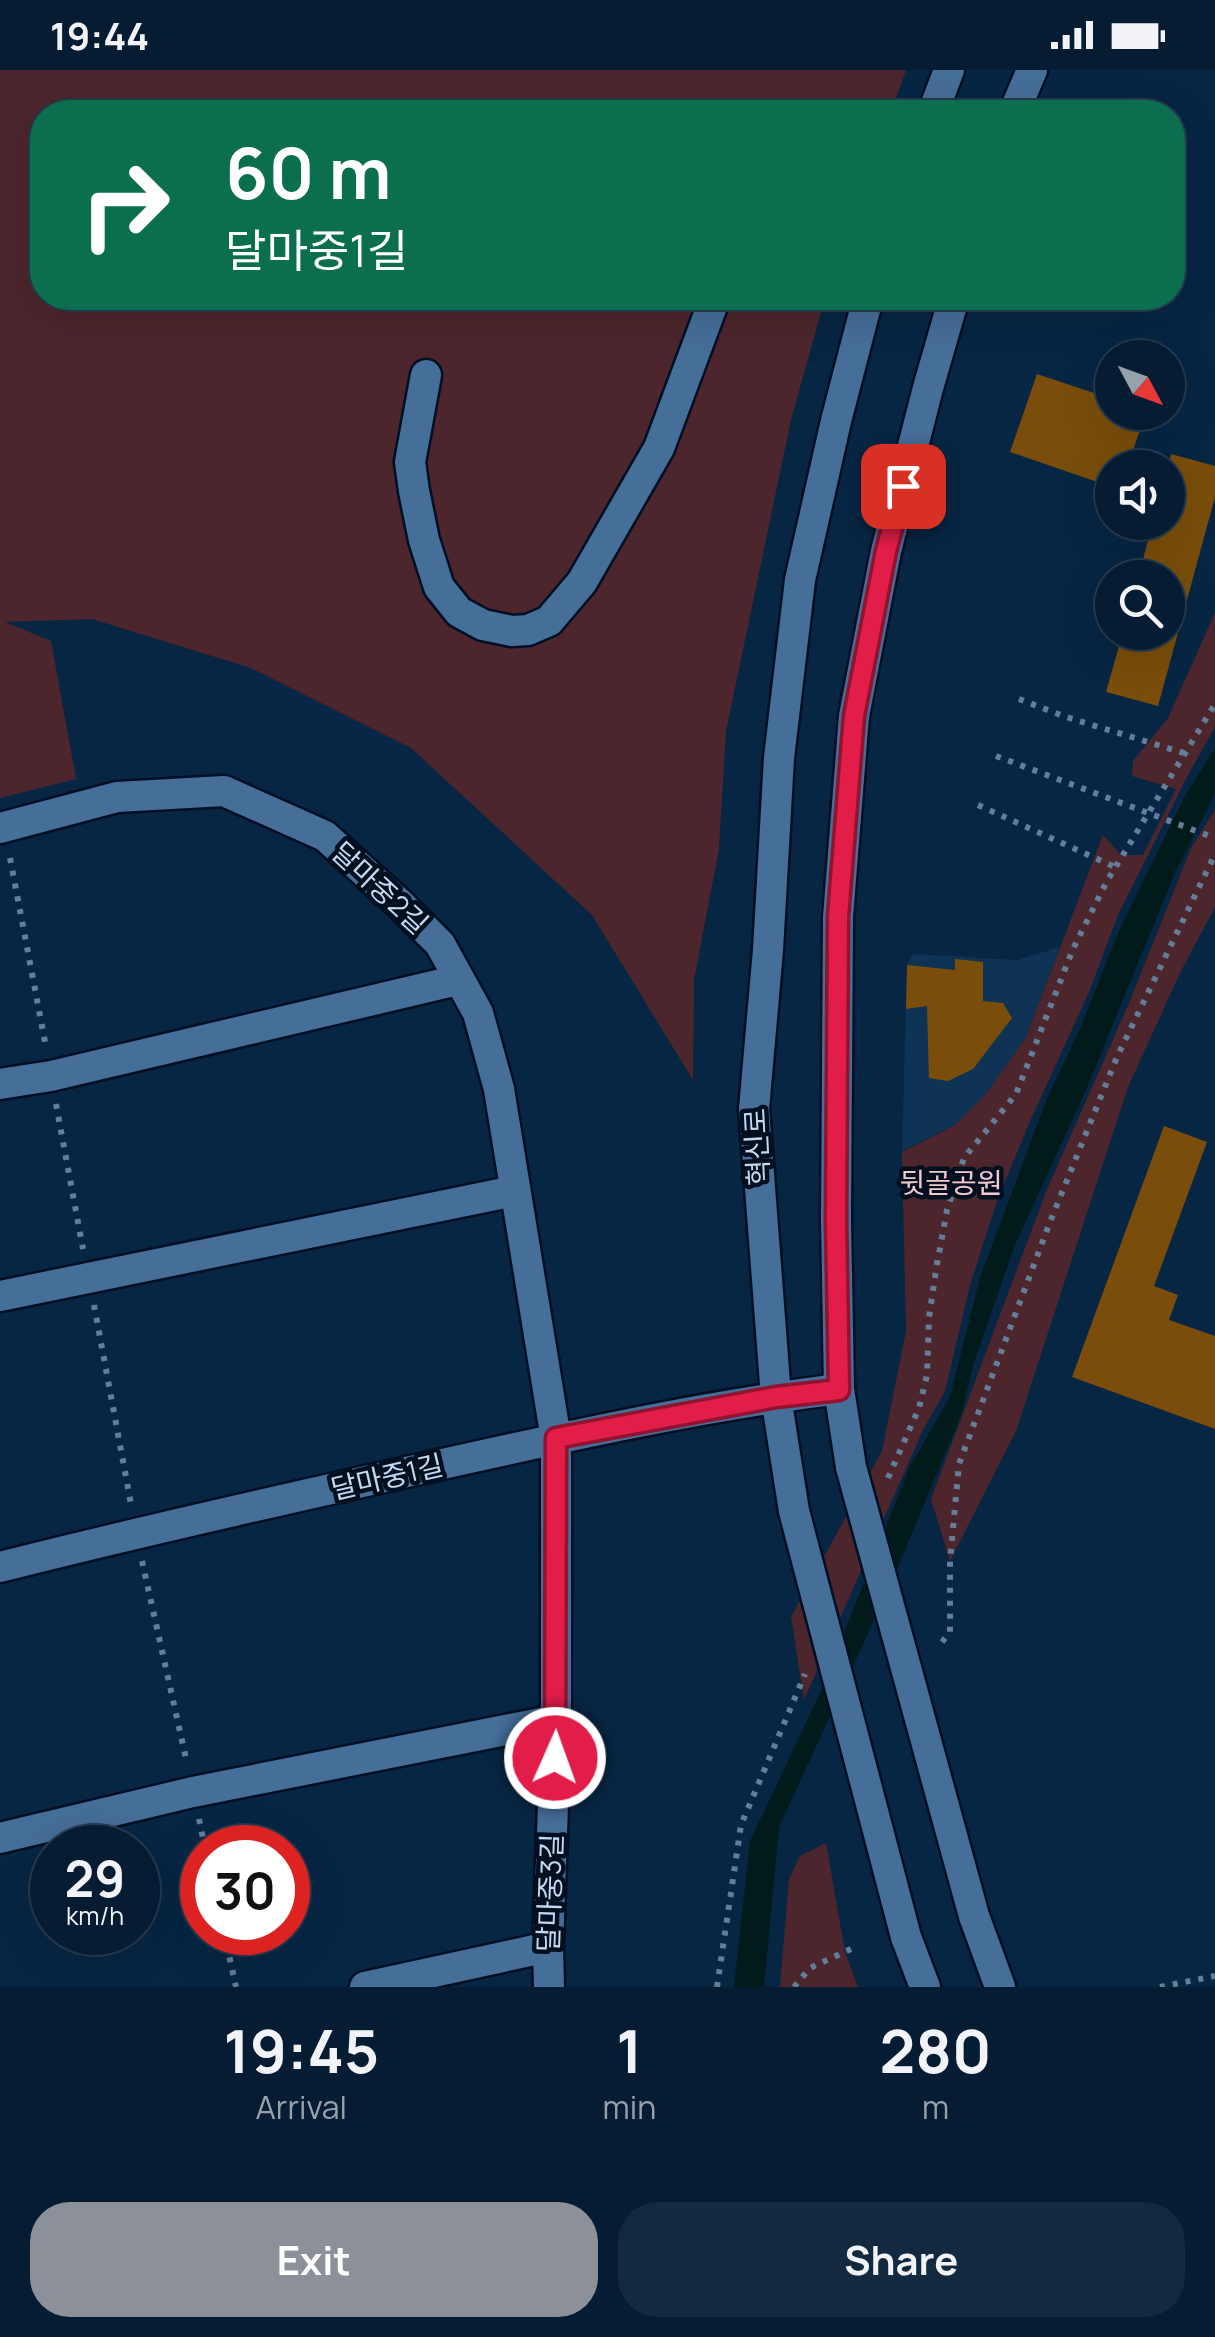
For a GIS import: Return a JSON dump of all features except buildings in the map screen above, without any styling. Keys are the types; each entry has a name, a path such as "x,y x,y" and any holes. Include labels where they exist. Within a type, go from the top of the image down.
{"street":[{"path":"938,100 950,70"},
{"path":"1019,100 1032,70"},
{"path":"426,375 410,462 424,540 439,587 459,612 483,625 528,630 549,621 582,582 659,448 711,310"},
{"name":"혁신로","path":"865,310 800,580 779,758 754,1108 776,1397 794,1510 906,1937 925,1987"},
{"path":"951,310 886,551 854,716 838,917 839,1390 851,1467 974,1916 1000,1987"},
{"name":"달마중2길","path":"2,828 117,797 224,792 325,836 440,944 478,1013 494,1070 556,1438"},
{"path":"0,1084 51,1076 458,980"},
{"path":"0,1296 514,1191"},
{"name":"달마중1길","path":"0,1567 136,1532 556,1438 776,1397 839,1390"},
{"name":"달마중3길","path":"549,1987 556,1720 556,1438"},
{"path":"0,1838 193,1792 556,1720"},
{"path":"365,1987 548,1948"}],"path":[{"path":"1020,699 1184,753"},
{"path":"888,1480 918,1408 927,1375 937,1264 947,1210 964,1158 1016,1094 1073,950 1116,867 1215,704"},
{"path":"996,756 1212,837"},
{"path":"978,805 1116,867"},
{"path":"2,828 136,1532 200,1825"},
{"path":"942,1642 950,1632 950,1561 959,1464 1117,1057 1215,854"},
{"path":"717,1987 741,1824 810,1662"},
{"path":"794,1987 810,1968 854,1948"},
{"path":"229,1955 236,1987"},
{"path":"1160,1987 1215,1976"}],"shaded area":[{"path":"1215,748 1215,794 1174,875 1084,1095 1015,1245 973,1365 962,1413 893,1579 779,1827 764,1987 734,1987 750,1841 822,1689 910,1466 950,1397 980,1278 1046,1101 1118,933 1186,794"},
{"path":"1060,947 1026,1037 986,1094 955,1125 902,1151 907,965 913,954 1018,960"}],"green space":[{"path":"0,70 906,70 895,100 30,100 30,310 822,310 791,420 726,731 719,849 694,980 693,1080 592,915 411,748 251,668 92,619 5,622 51,641 76,779 0,798"},
{"name":"뒷골공원","path":"1215,613 1215,727 1118,915 1089,992 1031,1119 997,1201 970,1285 945,1391 922,1432 804,1700 791,1617 882,1451 906,1331 902,1152 955,1125 986,1094 1026,1037 1103,835 1121,855 1143,855 1176,789 1132,776 1133,761 1168,718"},
{"name":"뒷골공원","path":"1215,810 1215,907 1128,1087 1016,1431 950,1561 931,1499 1046,1192 1129,1003 1191,848"},
{"path":"826,1843 845,1952 858,1987 780,1987 789,1879 800,1856"}],"route":[{"path":"555,1758 556,1438 776,1397 839,1390 838,917 854,716 886,551 903,486"}]}
